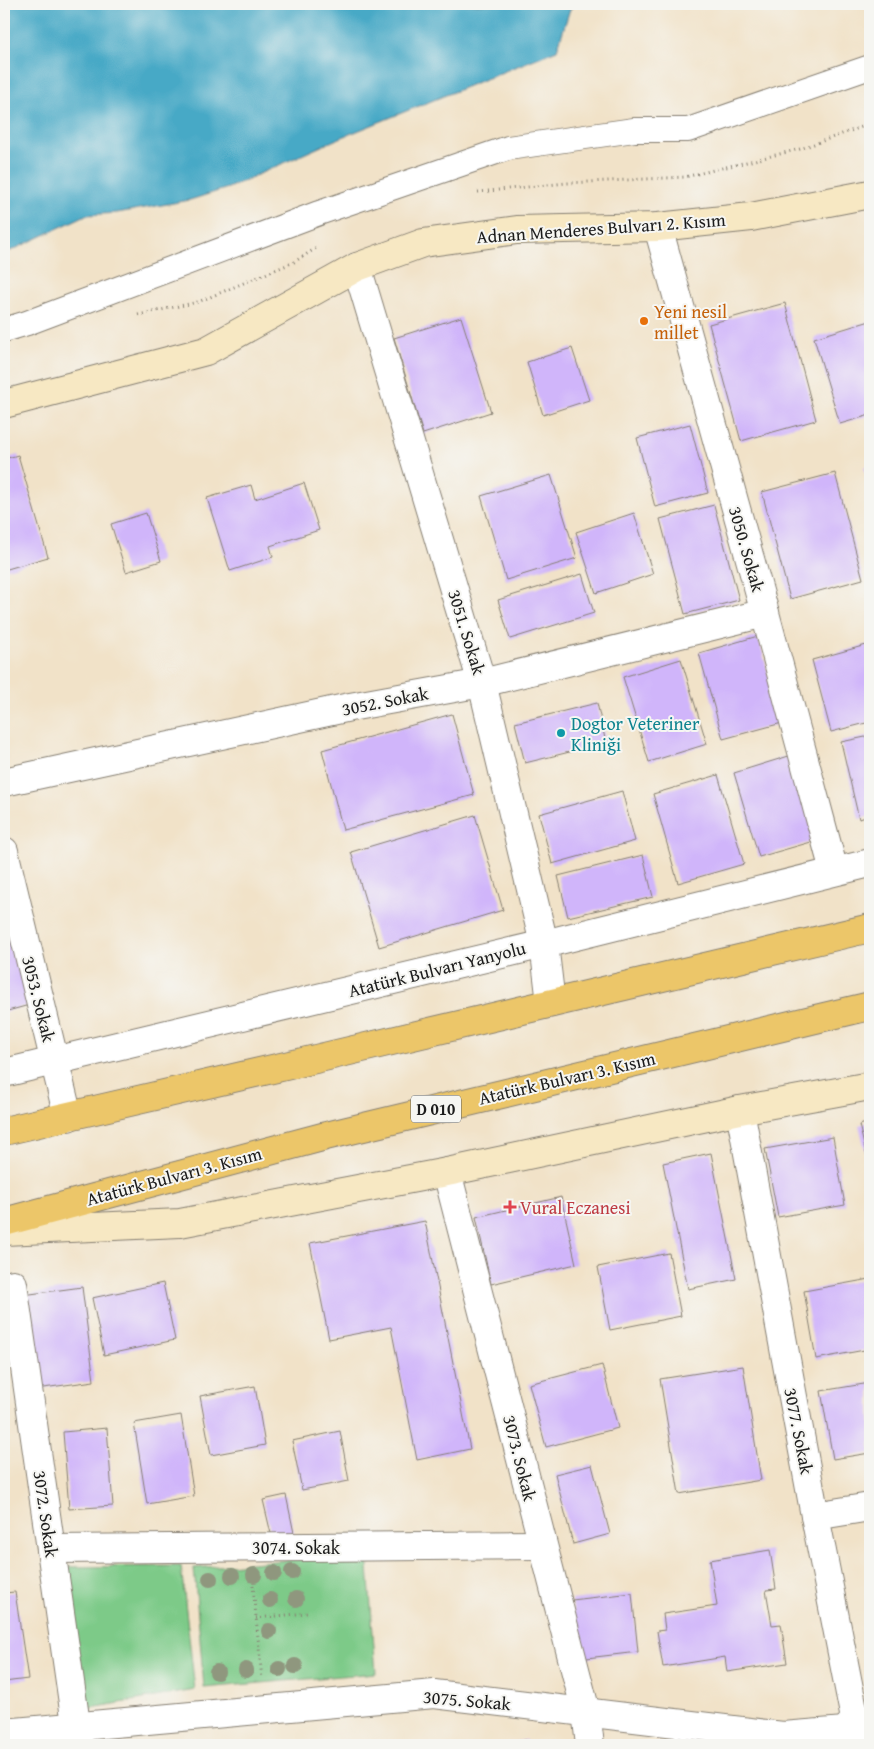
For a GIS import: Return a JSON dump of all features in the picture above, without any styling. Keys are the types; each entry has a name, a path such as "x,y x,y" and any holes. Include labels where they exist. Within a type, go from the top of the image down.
{"highway":[{"path":"4,1131 870,928"},
{"name":"Atatürk Bulvarı 3. Kısım","path":"4,1222 326,1136 870,1006"}],"main road":[{"name":"Adnan Menderes Bulvarı 2. Kısım","path":"4,404 206,351 358,267 423,243 517,230 658,226 751,217 869,200"},
{"path":"4,1230 180,1223 447,1172 740,1110 870,1086"}],"street":[{"path":"4,330 318,213 508,148 634,130 688,130 870,67"},
{"name":"3050. Sokak","path":"658,226 834,871"},
{"name":"3051. Sokak","path":"358,267 482,683 544,944 551,1003"},
{"name":"3052. Sokak","path":"4,782 341,709 482,683 765,613"},
{"name":"3053. Sokak","path":"4,851 68,1117"},
{"name":"Atatürk Bulvarı Yanyolu","path":"4,1073 544,944 870,863"},
{"name":"3077. Sokak","path":"740,1110 815,1516 855,1719 850,1735"},
{"name":"3073. Sokak","path":"447,1172 586,1712 590,1745"},
{"name":"3072. Sokak","path":"13,1284 78,1736"},
{"path":"815,1516 870,1507"},
{"name":"3074. Sokak","path":"51,1549 542,1545"},
{"name":"3075. Sokak","path":"4,1732 78,1736 265,1709 434,1694 783,1736 850,1735"}],"path":[{"path":"253,1586 265,1709"},
{"path":"256,1618 307,1613"}],"green space":[{"path":"367,1553 376,1673 204,1688 194,1568"},
{"path":"181,1566 195,1690 85,1709 66,1567"}],"water":[{"path":"4,4 576,4 570,9 557,50 335,140 228,188 190,200 117,213 86,215 4,254"}],"building":[{"path":"785,303 816,420 741,441 709,324"},
{"path":"461,317 491,412 423,434 394,338"},
{"path":"870,321 870,415 840,424 814,338"},
{"path":"572,348 589,400 543,415 527,362"},
{"path":"690,424 708,493 655,507 637,438"},
{"path":"18,455 48,557 4,570 4,459"},
{"path":"870,465 870,488 864,467"},
{"path":"835,473 863,579 790,599 762,492"},
{"path":"551,475 577,558 506,580 481,496"},
{"path":"304,483 319,530 270,546 273,557 230,571 207,498 251,485 255,499"},
{"path":"714,505 739,600 685,614 660,519"},
{"path":"146,513 161,561 126,572 111,524"},
{"path":"634,513 653,574 596,593 576,532"},
{"path":"582,574 594,613 510,639 498,600"},
{"path":"758,636 782,723 723,739 699,653"},
{"path":"870,644 870,722 831,732 812,660"},
{"path":"681,659 707,744 649,762 623,677"},
{"name":"Dogtor Veteriner Kliniği","path":"597,703 606,743 525,763 515,723"},
{"path":"452,714 474,795 343,830 322,750"},
{"path":"870,736 870,816 859,819 841,742"},
{"path":"792,755 818,840 759,857 734,773"},
{"path":"718,775 744,864 678,883 653,794"},
{"path":"622,791 635,841 552,864 539,814"},
{"path":"475,815 503,910 379,947 351,852"},
{"path":"643,855 653,897 568,917 558,876"},
{"path":"4,891 33,1004 4,1012"},
{"path":"870,1122 870,1169 859,1125"},
{"path":"833,1137 845,1205 778,1217 765,1149"},
{"path":"711,1153 736,1279 688,1289 663,1163"},
{"path":"561,1197 576,1264 491,1284 476,1217"},
{"path":"425,1221 470,1449 417,1460 391,1327 329,1339 310,1243"},
{"path":"669,1253 681,1316 610,1330 598,1267"},
{"path":"870,1279 870,1349 816,1359 804,1291"},
{"path":"163,1283 175,1340 104,1355 92,1298"},
{"path":"82,1287 94,1381 36,1389 23,1295"},
{"path":"602,1365 618,1428 546,1447 529,1384"},
{"path":"743,1366 761,1480 679,1494 660,1379"},
{"path":"870,1383 870,1453 833,1459 821,1391"},
{"path":"255,1386 265,1445 211,1455 200,1396"},
{"path":"181,1415 194,1496 147,1504 134,1423"},
{"path":"107,1428 113,1506 69,1509 63,1432"},
{"path":"340,1431 349,1481 302,1490 292,1441"},
{"path":"592,1465 610,1534 573,1544 555,1474"},
{"path":"286,1495 294,1533 272,1538 263,1500"},
{"path":"770,1550 776,1589 766,1590 772,1625 781,1624 787,1663 727,1672 725,1657 663,1667 657,1631 665,1630 663,1614 717,1606 710,1560"},
{"path":"15,1592 28,1679 4,1682 4,1593"},
{"path":"632,1593 638,1652 578,1659 572,1600"},
{"path":"865,1627 870,1627 870,1655 869,1655"},
{"path":"526,1740 526,1745 504,1745 504,1744"}],"place":[{"name":"Yeni nesil millet","path":"644,321"},
{"name":"Dogtor Veteriner Kliniği","path":"561,733"},
{"name":"Vural Eczanesi","path":"510,1207"}]}
